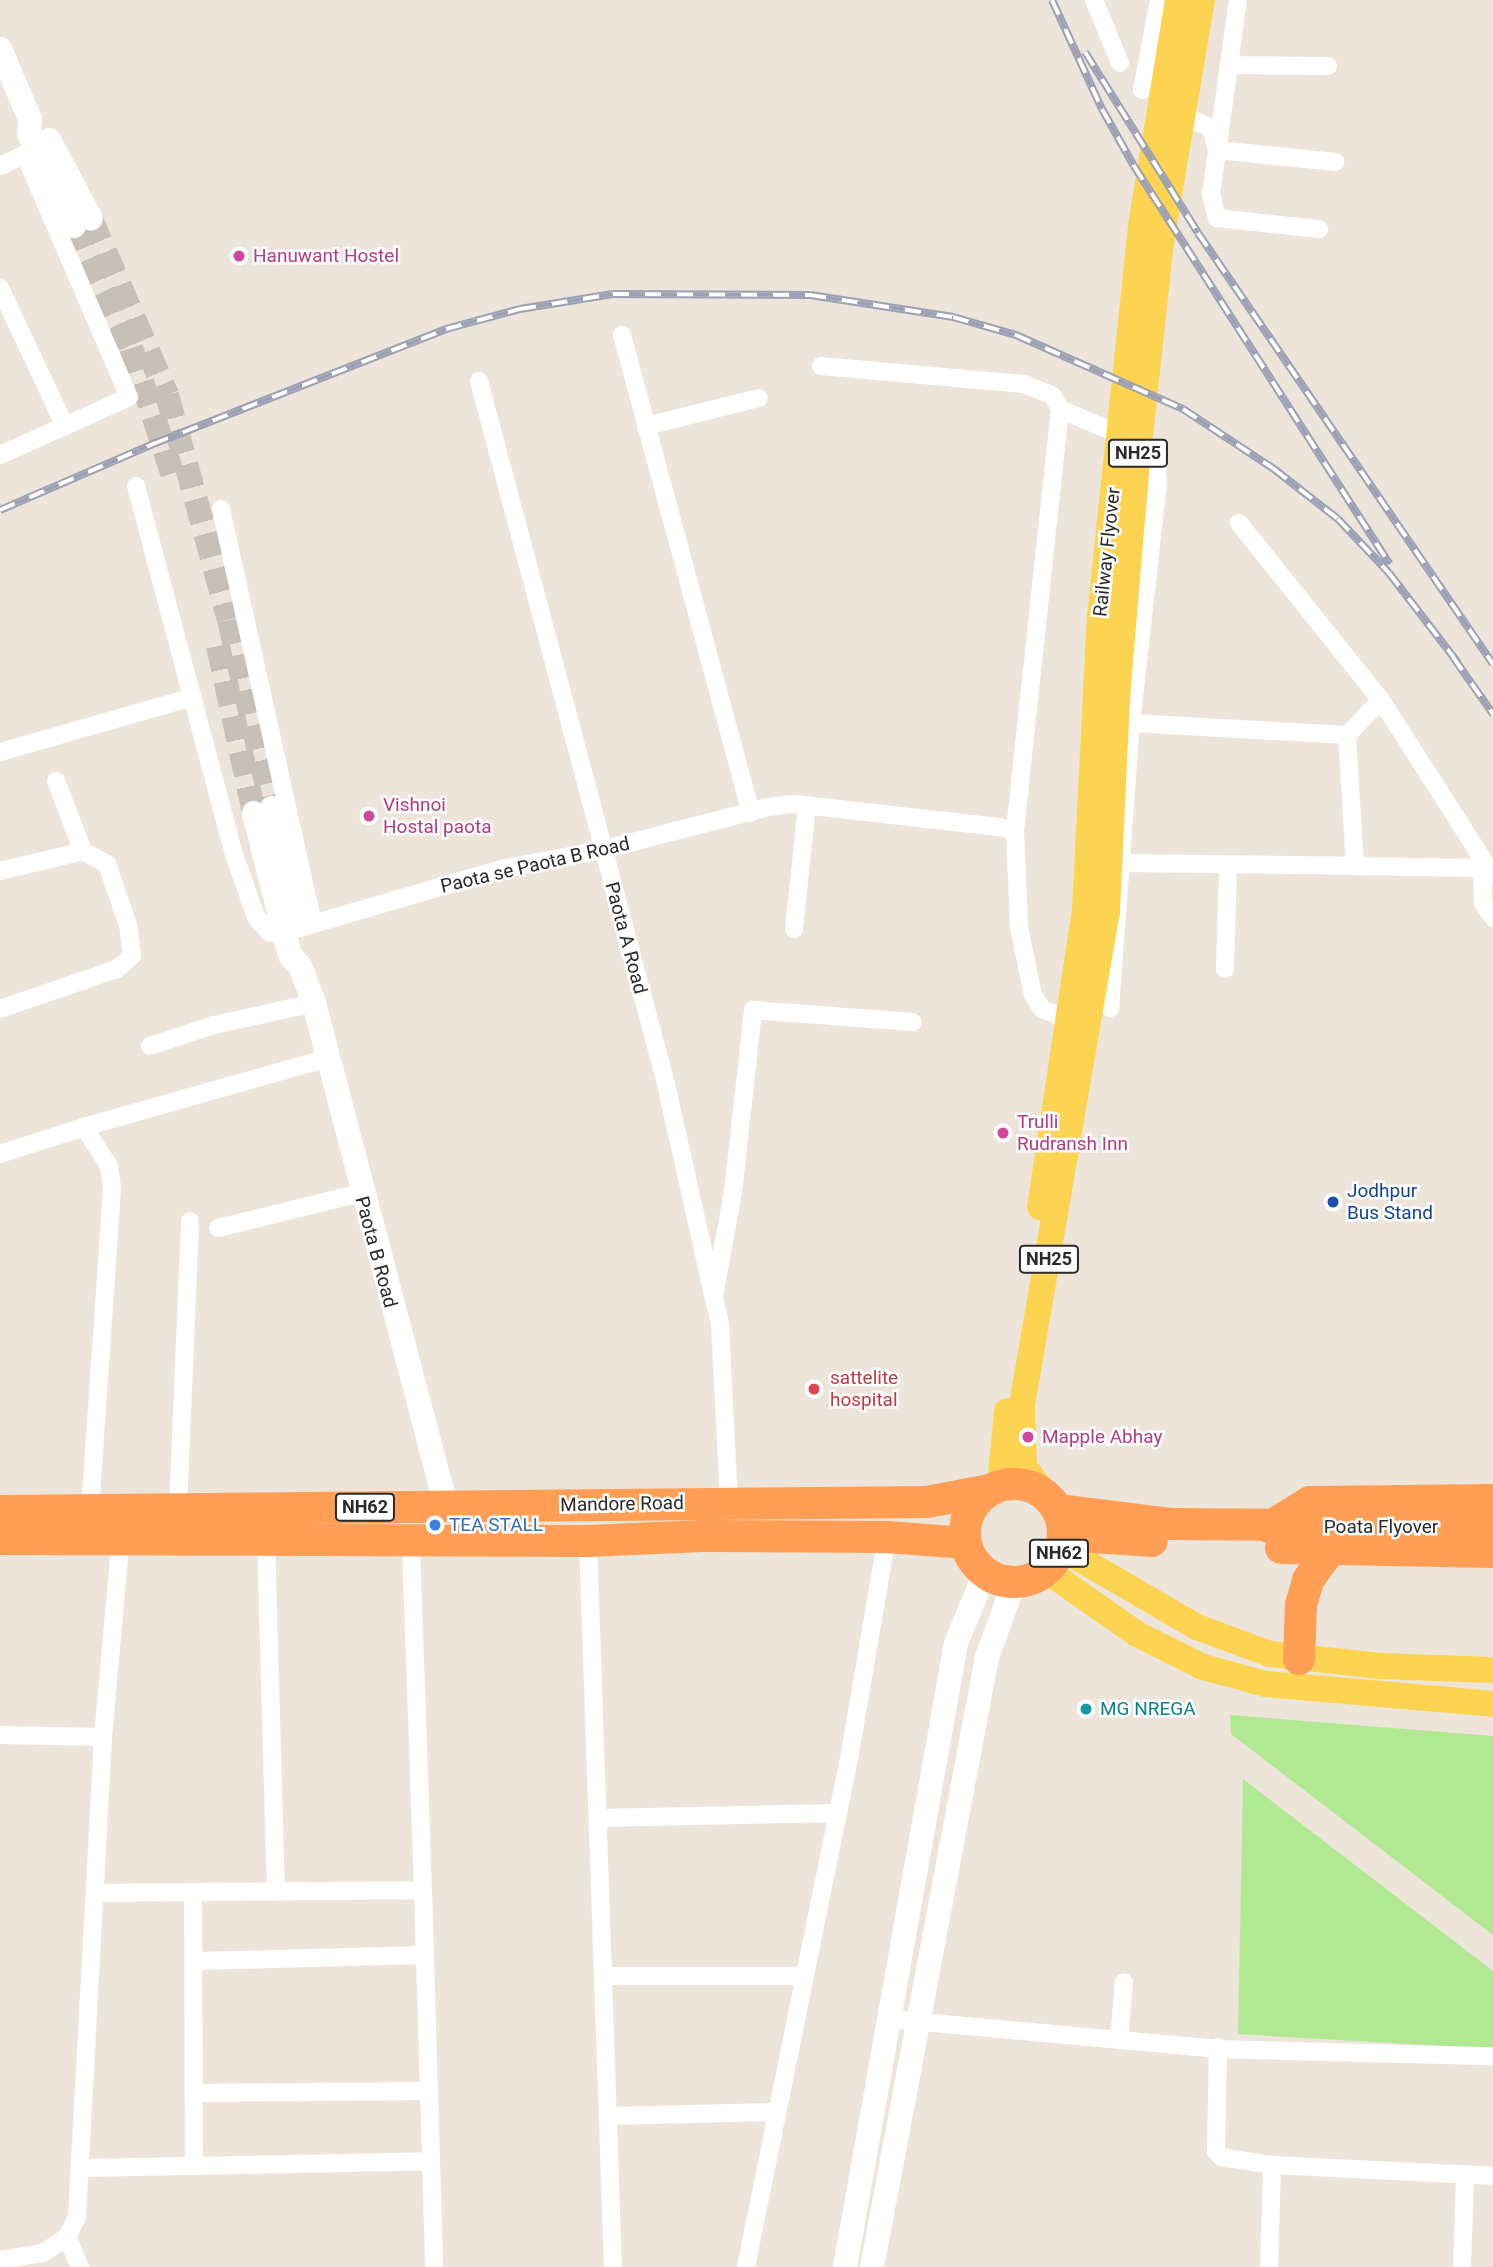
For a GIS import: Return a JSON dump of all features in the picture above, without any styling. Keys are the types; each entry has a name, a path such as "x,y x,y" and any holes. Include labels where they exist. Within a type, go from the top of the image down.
{"highway":[{"name":"NH62","path":"995,1488 1023,1485 1055,1531"},
{"name":"Mandore Road","path":"0,1511 927,1502 995,1488"},
{"path":"985,1573 966,1543 969,1513 995,1488"},
{"path":"1269,1527 1310,1502 1493,1500"},
{"name":"NH62","path":"985,1573 1014,1583 1055,1531 1172,1524 1269,1527"},
{"name":"Poata Flyover","path":"1330,1550 1387,1539 1493,1526"},
{"name":"Poata Flyover","path":"1269,1527 1493,1552"},
{"name":"NH62","path":"1055,1531 1330,1550"},
{"name":"Mandore Road","path":"0,1539 451,1538 588,1541 887,1536 966,1543"},
{"path":"1299,1659 1301,1605 1308,1580 1330,1550"}],"main road":[{"name":"Railway Flyover","path":"1090,1017 1096,910 1100,617 1141,226 1178,0"},
{"name":"Railway Flyover","path":"1096,910 1136,472 1161,243 1202,0"},
{"name":"NH25","path":"995,1488 1004,1430 1090,1017"},
{"name":"NH25","path":"1090,1017 1022,1405 1024,1466 1055,1531 1137,1634 1203,1667 1266,1684 1493,1704"},
{"name":"NH25","path":"1055,1531 1197,1627 1252,1648 1299,1659 1493,1670"}],"street":[{"path":"1094,0 1119,63"},
{"path":"1142,89 1159,0"},
{"path":"1238,0 1211,194 1217,218 1319,229"},
{"path":"0,49 30,119 29,134 82,223"},
{"path":"1229,65 1328,66"},
{"path":"1182,115 1210,128 1217,150"},
{"path":"0,166 37,150"},
{"path":"0,454 129,397 37,150"},
{"path":"1217,150 1335,162"},
{"path":"0,288 65,426"},
{"path":"622,335 751,813"},
{"path":"821,366 1024,384 1053,396 1060,409 1015,831 1019,928 1033,995 1042,1009 1090,1017 1123,863 1131,723 1158,484 1156,464 1147,447 1060,409"},
{"name":"Paota A Road","path":"479,381 666,1084 714,1298 720,1325 729,1503"},
{"path":"646,426 759,398"},
{"path":"136,486 234,854 256,917 270,933 298,928 220,509"},
{"path":"1239,523 1381,700 1493,875"},
{"path":"0,752 193,697"},
{"path":"1355,866 1347,735 1381,700"},
{"path":"1131,723 1347,735"},
{"path":"0,1009 117,969 132,956 128,925 107,864 83,850 56,781"},
{"path":"794,929 807,806"},
{"name":"Paota se Paota B Road","path":"298,928 506,868 602,850 768,807 807,806 1015,831"},
{"name":"Paota B Road","path":"263,810 298,928 300,966 314,1003 360,1193 449,1506 451,1538"},
{"path":"0,871 83,850"},
{"path":"1123,863 1478,868 1482,870 1483,903 1493,918"},
{"path":"1225,969 1228,865"},
{"path":"150,1046 214,1025 314,1003"},
{"path":"714,1298 733,1192 753,1010 913,1022"},
{"path":"0,1154 84,1127 328,1058"},
{"path":"84,1127 109,1166 112,1188 90,1510"},
{"path":"218,1228 360,1193"},
{"path":"178,1509 190,1221"},
{"path":"746,2267 838,1813 887,1536"},
{"path":"0,2260 43,2253 67,2237 77,2217 103,1737 121,1537"},
{"path":"266,1538 276,1892"},
{"path":"411,1538 434,2267"},
{"path":"588,1541 613,2267"},
{"path":"845,2267 957,1643 985,1573"},
{"path":"872,2267 987,1657 1014,1583"},
{"path":"0,1735 103,1737"},
{"path":"599,1818 838,1813"},
{"path":"96,1894 423,1890"},
{"path":"193,1892 194,2165"},
{"path":"195,1961 425,1955"},
{"path":"604,1976 803,1976"},
{"path":"1119,2040 1124,1982"},
{"path":"889,2019 1218,2048 1493,2056"},
{"path":"1218,2048 1216,2151 1227,2160 1272,2165 1493,2176"},
{"path":"194,2093 428,2091"},
{"path":"608,2116 776,2112"},
{"path":"81,2168 431,2161"},
{"path":"1269,2267 1272,2165"},
{"path":"1462,2267 1465,2175"},
{"path":"67,2237 80,2267"}],"green space":[{"path":"1230,1715 1493,1736 1493,1935 1231,1734"},
{"path":"1243,1779 1493,1971 1493,2049 1238,2034"}],"tunnel":[{"path":"91,219 167,395 229,620 272,808"},
{"path":"74,226 131,348 175,482"},
{"path":"218,646 254,813"}],"railway":[{"path":"1052,0 1102,109 1134,166 1390,564"},
{"path":"1085,52 1198,233 1493,664"},
{"path":"0,510 153,444 446,329 520,309 613,294 810,295 953,317 1016,335 1183,409 1274,469 1338,519 1389,573 1458,663"},
{"path":"1453,657 1493,714"}],"place":[{"name":"Hanuwant Hostel","path":"239,256"},
{"name":"Vishnoi Hostal paota","path":"369,816"},
{"name":"Trulli Rudransh Inn","path":"1003,1133"},
{"name":"Jodhpur Bus Stand","path":"1333,1202"},
{"name":"sattelite hospital","path":"814,1389"},
{"name":"Mapple Abhay","path":"1028,1437"},
{"name":"TEA STALL","path":"435,1525"},
{"name":"MG NREGA","path":"1086,1709"}]}
